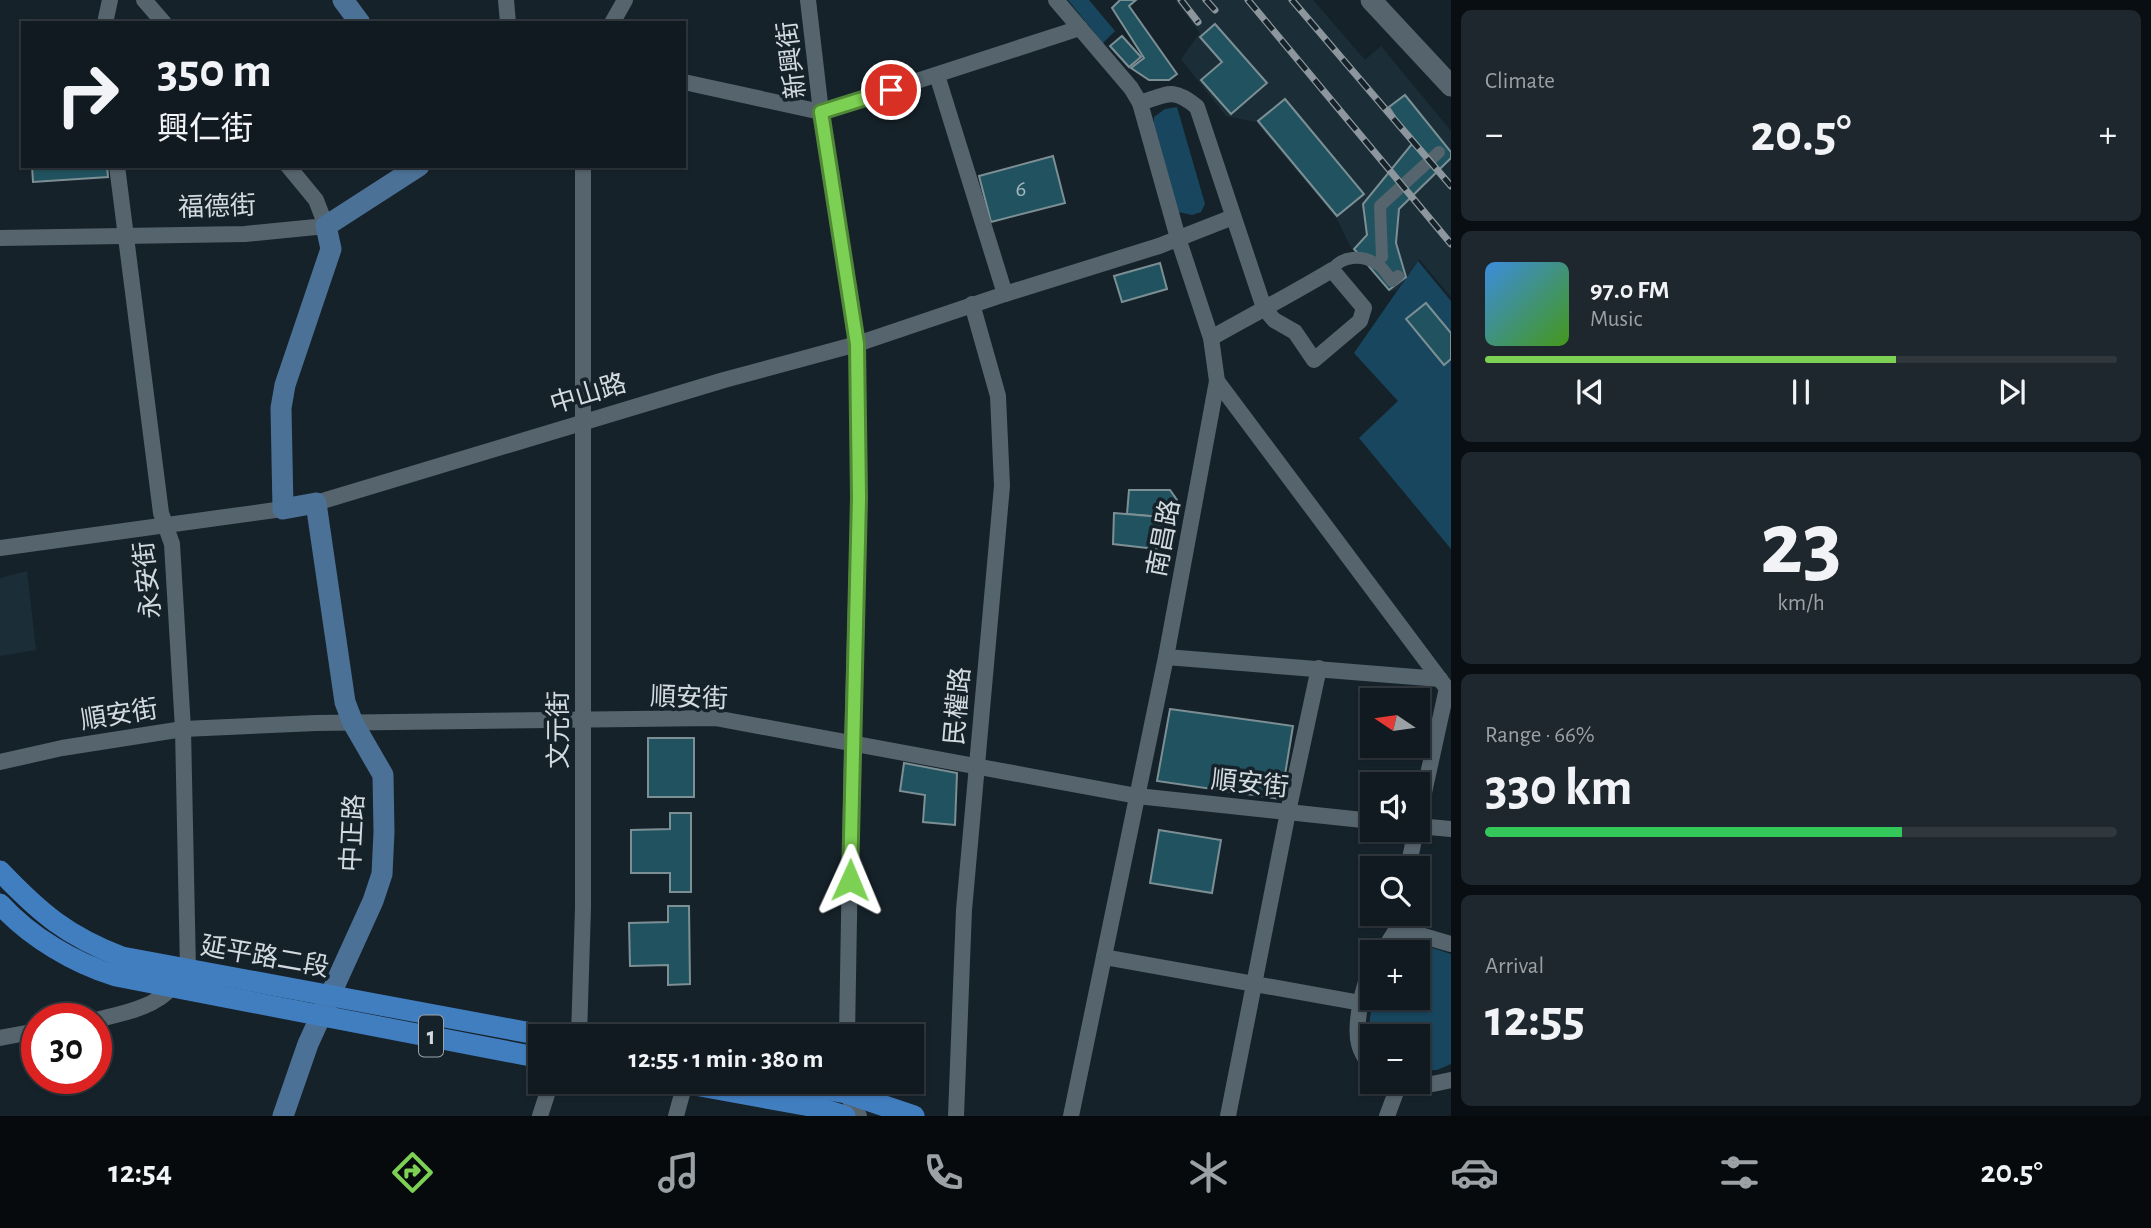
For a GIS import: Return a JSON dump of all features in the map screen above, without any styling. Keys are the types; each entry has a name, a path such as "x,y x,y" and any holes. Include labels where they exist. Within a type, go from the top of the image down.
{"main road":[{"path":"344,0 359,21"},
{"name":"福德街","path":"326,226 416,168"},
{"path":"283,509 281,408 285,385 331,249 326,226"},
{"name":"中山路","path":"283,509 316,503"},
{"name":"中正路","path":"283,1116 324,1006 373,901 382,874 383,775 353,723 345,702 316,503"},
{"name":"延平路二段","path":"0,871 44,916 91,945 122,957 188,970 528,1055"},
{"name":"延平路二段","path":"0,904 11,917 35,935 97,970 174,988 528,1033"},
{"path":"747,1094 816,1107 845,1116"},
{"path":"862,1094 914,1116"}],"street":[{"path":"105,21 110,0"},
{"path":"144,0 162,21"},
{"path":"506,0 508,21"},
{"path":"613,21 625,0"},
{"name":"新興街","path":"808,0 821,112 857,344 859,498 847,1024"},
{"name":"南昌路","path":"1056,0 1131,88 1140,103 1178,238 1211,338 1217,381 1166,657 1071,1116"},
{"path":"1371,0 1451,86"},
{"path":"686,82 821,112 1080,28"},
{"path":"937,75 1005,294"},
{"path":"1140,103 1173,93 1182,95 1197,107 1264,308 1274,320 1295,332 1314,360 1360,321 1364,308 1332,270"},
{"path":"1382,257 1380,206 1439,152"},
{"name":"永安街","path":"117,168 161,513 172,544 183,729 188,970"},
{"path":"290,168 316,200 326,226"},
{"name":"文元街","path":"579,1024 583,908 583,168"},
{"name":"中山路","path":"316,503 724,380 857,344 972,304 1159,246 1233,217"},
{"name":"福德街","path":"0,238 245,234 326,226"},
{"path":"1211,338 1284,299 1332,270 1337,263 1352,256 1378,264 1392,281 1398,276"},
{"name":"民權路","path":"956,1116 964,910 1002,486 998,396 972,304"},
{"path":"1217,381 1446,687 1428,772"},
{"name":"中山路","path":"0,548 283,509"},
{"path":"1166,657 1319,668 1446,687"},
{"path":"1228,1116 1319,668"},
{"name":"順安街","path":"0,762 62,747 183,729 353,723 715,719 1137,796 1360,820"},
{"path":"1430,828 1451,829"},
{"path":"1390,940 1396,926"},
{"path":"1395,932 1420,935 1451,944"},
{"path":"1104,957 1360,1003"},
{"path":"112,1016 153,1004 174,988 188,970"},
{"path":"1360,1010 1360,1047"},
{"path":"0,1038 21,1034"},
{"path":"1430,1083 1451,1080"},
{"path":"540,1116 547,1094"},
{"path":"676,1116 681,1094"},
{"path":"849,1094 859,1116"},
{"path":"1387,1116 1394,1094"}],"shaded area":[{"path":"1068,0 1089,0 1115,31 1103,43"},
{"path":"1175,0 1313,0 1365,60 1381,46 1451,131 1451,297 1419,259 1397,290 1389,292 1350,246 1337,219 1256,122 1226,116 1181,59 1200,33"},
{"path":"1177,107 1205,204 1201,212 1192,215 1178,212 1154,124 1154,117 1165,109"},
{"path":"1418,261 1451,301 1451,549 1359,438 1398,401 1354,353"},
{"path":"27,571 36,650 0,656 0,578"},
{"path":"1430,948 1451,954 1451,1064 1437,1070 1430,1070 1430,1024 1370,1024 1372,1010 1430,1010"}],"building":[{"path":"1120,0 1136,0 1129,6 1177,74 1169,80 1149,80 1131,68 1144,58 1112,8"},
{"path":"1215,24 1267,83 1231,114 1201,80 1222,62 1200,37"},
{"path":"1122,36 1141,57 1129,67 1110,46"},
{"path":"1405,95 1451,152 1451,158 1399,209 1396,243 1406,277 1389,290 1354,249 1367,235 1363,204 1412,144 1389,107"},
{"path":"1285,99 1364,194 1337,216 1258,121"},
{"path":"1053,156 1065,203 991,222 979,176"},
{"path":"32,168 107,168 108,177 33,182"},
{"path":"1160,263 1167,289 1122,302 1114,276"},
{"path":"1426,303 1451,333 1451,359 1444,365 1406,319"},
{"path":"1129,490 1170,490 1177,500 1173,518 1127,514"},
{"path":"1114,513 1173,518 1164,550 1113,544"},
{"path":"1170,709 1293,726 1281,799 1157,781"},
{"path":"648,738 694,738 694,797 648,797"},
{"path":"904,763 957,773 955,825 923,822 925,795 900,791"},
{"path":"670,813 691,813 691,892 670,892 670,873 631,873 631,830 670,829"},
{"path":"1159,830 1221,840 1212,893 1150,883"},
{"path":"668,906 689,906 690,984 668,985 668,965 630,966 629,923 668,922"}],"railway":[{"path":"1181,0 1198,22"},
{"path":"1206,0 1215,10"},
{"path":"1248,0 1451,244"},
{"path":"1292,0 1451,186"}],"route":[{"path":"850,880 859,498 857,344 821,112 891,90"}]}
